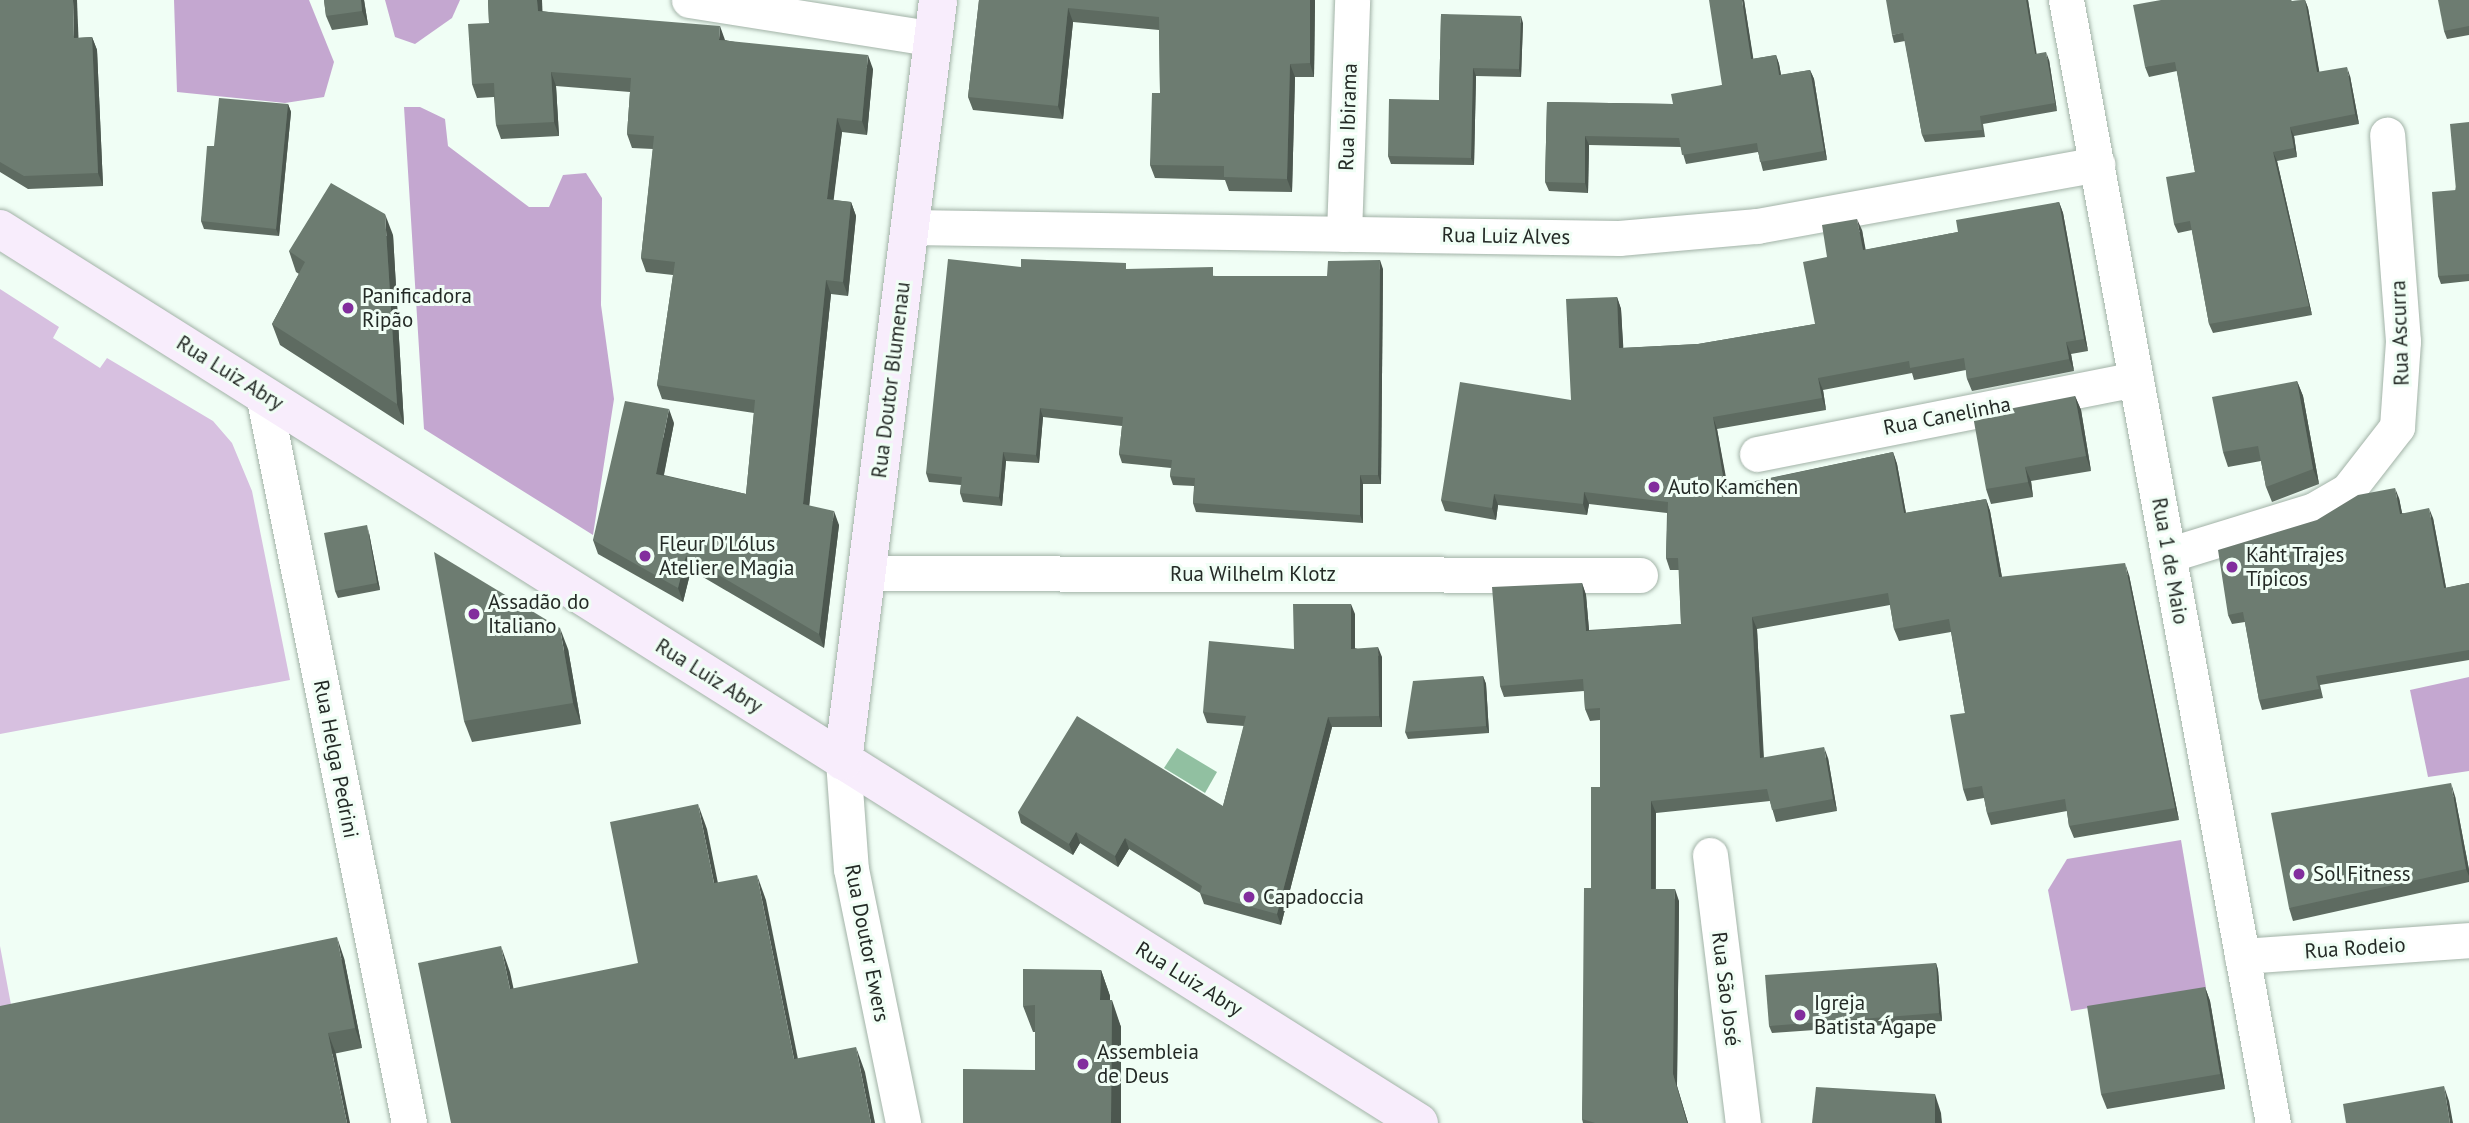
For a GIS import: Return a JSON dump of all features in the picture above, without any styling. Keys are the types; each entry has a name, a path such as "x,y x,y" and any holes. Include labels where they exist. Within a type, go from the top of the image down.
{"main road":[{"name":"Rua Doutor Blumenau","path":"842,761 938,0"},
{"name":"Rua Luiz Abry","path":"0,229 1419,1123"}],"street":[{"path":"689,0 934,39"},
{"name":"Rua Ibirama","path":"1343,234 1352,0"},
{"name":"Rua 1 de Maio","path":"2066,0 2273,1123"},
{"name":"Rua Ascurra","path":"2168,555 2314,510 2347,490 2397,428 2403,341 2387,135"},
{"name":"Rua Luiz Alves","path":"910,227 1343,234 1687,234 2097,164"},
{"name":"Rua Canelinha","path":"1757,454 2136,379"},
{"name":"Rua Helga Pedrini","path":"263,394 408,1123"},
{"name":"Rua Wilhelm Klotz","path":"867,573 1640,575"},
{"name":"Rua Doutor Ewers","path":"842,761 851,869 903,1123"},
{"name":"Rua São José","path":"1710,855 1743,1123"},
{"name":"Rua Rodeio","path":"2242,956 2469,940"}],"shaded area":[{"path":"174,0 309,0 334,62 324,97 285,103 177,92"},
{"path":"385,0 460,0 452,18 415,44 395,37"},
{"path":"404,107 420,107 445,119 448,146 529,207 549,207 563,175 586,173 602,198 601,305 614,399 593,535 424,429"},
{"path":"0,289 59,327 53,338 100,368 107,358 213,421 232,443 252,491 290,680 0,734"},
{"path":"2469,677 2469,771 2428,777 2410,690"},
{"path":"1177,748 1217,772 1205,793 1164,768"},
{"path":"2181,840 2206,988 2071,1011 2048,890 2067,859"},
{"path":"0,946 15,1026 0,1028"}],"building":[{"path":"0,0 73,0 74,38 92,37 98,173 24,176 0,162"},
{"path":"324,0 361,0 362,11 326,16"},
{"path":"488,0 537,0 538,11 720,26 719,40 868,55 862,121 837,118 827,199 851,202 843,282 826,280 803,504 834,511 819,634 686,556 678,588 593,540 625,401 669,409 656,474 746,494 755,400 657,385 675,262 641,258 654,136 627,134 631,78 551,72 554,122 496,125 494,83 472,84 468,24 489,23"},
{"path":"979,0 1310,0 1310,63 1290,64 1287,179 1224,177 1224,166 1150,165 1152,93 1160,93 1159,17 1068,8 1058,106 968,97"},
{"path":"1709,0 1742,0 1751,59 1776,55 1779,75 1810,70 1824,151 1760,162 1757,143 1682,155 1679,138 1585,136 1585,183 1545,182 1547,102 1673,104 1671,94 1722,85"},
{"path":"1886,0 2026,0 2035,54 2046,52 2055,103 1980,116 1982,130 1922,135 1903,33 1892,35"},
{"path":"2161,0 2305,0 2317,72 2347,67 2355,114 2290,127 2294,148 2273,152 2309,306 2209,324 2190,221 2174,224 2166,177 2195,172 2175,62 2145,67 2133,5"},
{"path":"2438,0 2469,0 2469,26 2444,31"},
{"path":"1441,14 1521,16 1519,69 1473,68 1471,158 1388,156 1389,99 1439,100"},
{"path":"219,98 288,104 276,229 201,221 207,146 214,146"},
{"path":"2469,122 2469,274 2438,276 2432,192 2456,190 2450,124"},
{"name":"Panificadora Ripão","path":"331,183 385,214 397,404 272,324 305,262 289,251"},
{"path":"2059,202 2084,339 2066,342 2069,359 1967,379 1964,358 1910,368 1909,361 1818,378 1822,398 1713,417 1725,488 1893,452 1904,513 1986,499 1999,577 2125,563 2175,808 2069,826 2065,799 1987,813 1982,786 1963,789 1950,715 1965,713 1949,619 1894,629 1888,593 1752,617 1760,758 1824,747 1833,799 1772,810 1767,789 1651,801 1651,889 1675,889 1673,1074 1687,1123 1595,1123 1582,1119 1584,888 1591,888 1591,787 1600,787 1600,708 1585,709 1583,679 1500,686 1492,587 1582,583 1586,631 1681,624 1678,558 1666,558 1668,502 1584,492 1583,504 1494,494 1492,508 1441,500 1460,382 1571,400 1566,299 1617,297 1619,348 1698,344 1815,324 1803,262 1827,257 1822,225 1857,219 1863,250 1958,232 1956,220"},
{"path":"948,259 1021,267 1021,259 1126,263 1126,269 1213,267 1213,276 1327,276 1328,261 1380,260 1378,475 1360,475 1360,515 1193,503 1195,478 1170,476 1172,460 1119,454 1123,417 1040,408 1036,455 1003,452 999,497 960,493 962,477 926,473"},
{"path":"2297,381 2313,469 2266,487 2258,446 2223,452 2212,397"},
{"path":"2075,396 2086,456 2025,467 2028,482 1986,489 1973,416"},
{"path":"2395,488 2400,514 2429,508 2444,588 2469,583 2469,650 2316,676 2319,689 2259,700 2243,612 2228,615 2218,550 2317,520 2358,495"},
{"path":"367,525 377,583 335,591 324,533"},
{"path":"434,552 560,628 573,703 464,721"},
{"path":"1293,604 1351,604 1351,649 1378,647 1379,716 1328,717 1277,914 1200,893 1202,886 1125,838 1115,856 1076,832 1069,844 1018,812 1077,716 1223,806 1246,716 1203,712 1209,641 1294,649"},
{"path":"1483,676 1486,726 1405,732 1413,681"},
{"path":"2451,783 2466,869 2289,908 2271,813"},
{"path":"698,804 714,883 757,875 794,1059 856,1047 871,1123 451,1123 418,963 501,946 510,989 638,963 610,822"},
{"path":"337,937 355,1028 328,1033 347,1123 0,1123 0,1006"},
{"path":"1936,963 1939,1013 1769,1026 1765,975"},
{"path":"1023,969 1101,970 1100,1000 1112,1000 1111,1123 963,1123 963,1069 1035,1070 1035,1005 1023,1006"},
{"path":"2205,987 2220,1074 2101,1094 2087,1006"},
{"path":"2444,1086 2450,1123 2346,1123 2343,1104"},
{"path":"1816,1087 1935,1094 1935,1123 1812,1123"}],"place":[{"name":"Panificadora Ripão","path":"348,308"},
{"name":"Auto Kamchen","path":"1654,487"},
{"name":"Fleur D'Lólus Atelier e Magia","path":"645,556"},
{"name":"Kaht Trajes Típicos","path":"2232,567"},
{"name":"Assadão do Italiano","path":"474,614"},
{"name":"Sol Fitness","path":"2299,874"},
{"name":"Capadoccia","path":"1249,897"},
{"name":"Igreja Batista Ágape","path":"1800,1015"},
{"name":"Assembleia de Deus","path":"1083,1064"}]}
